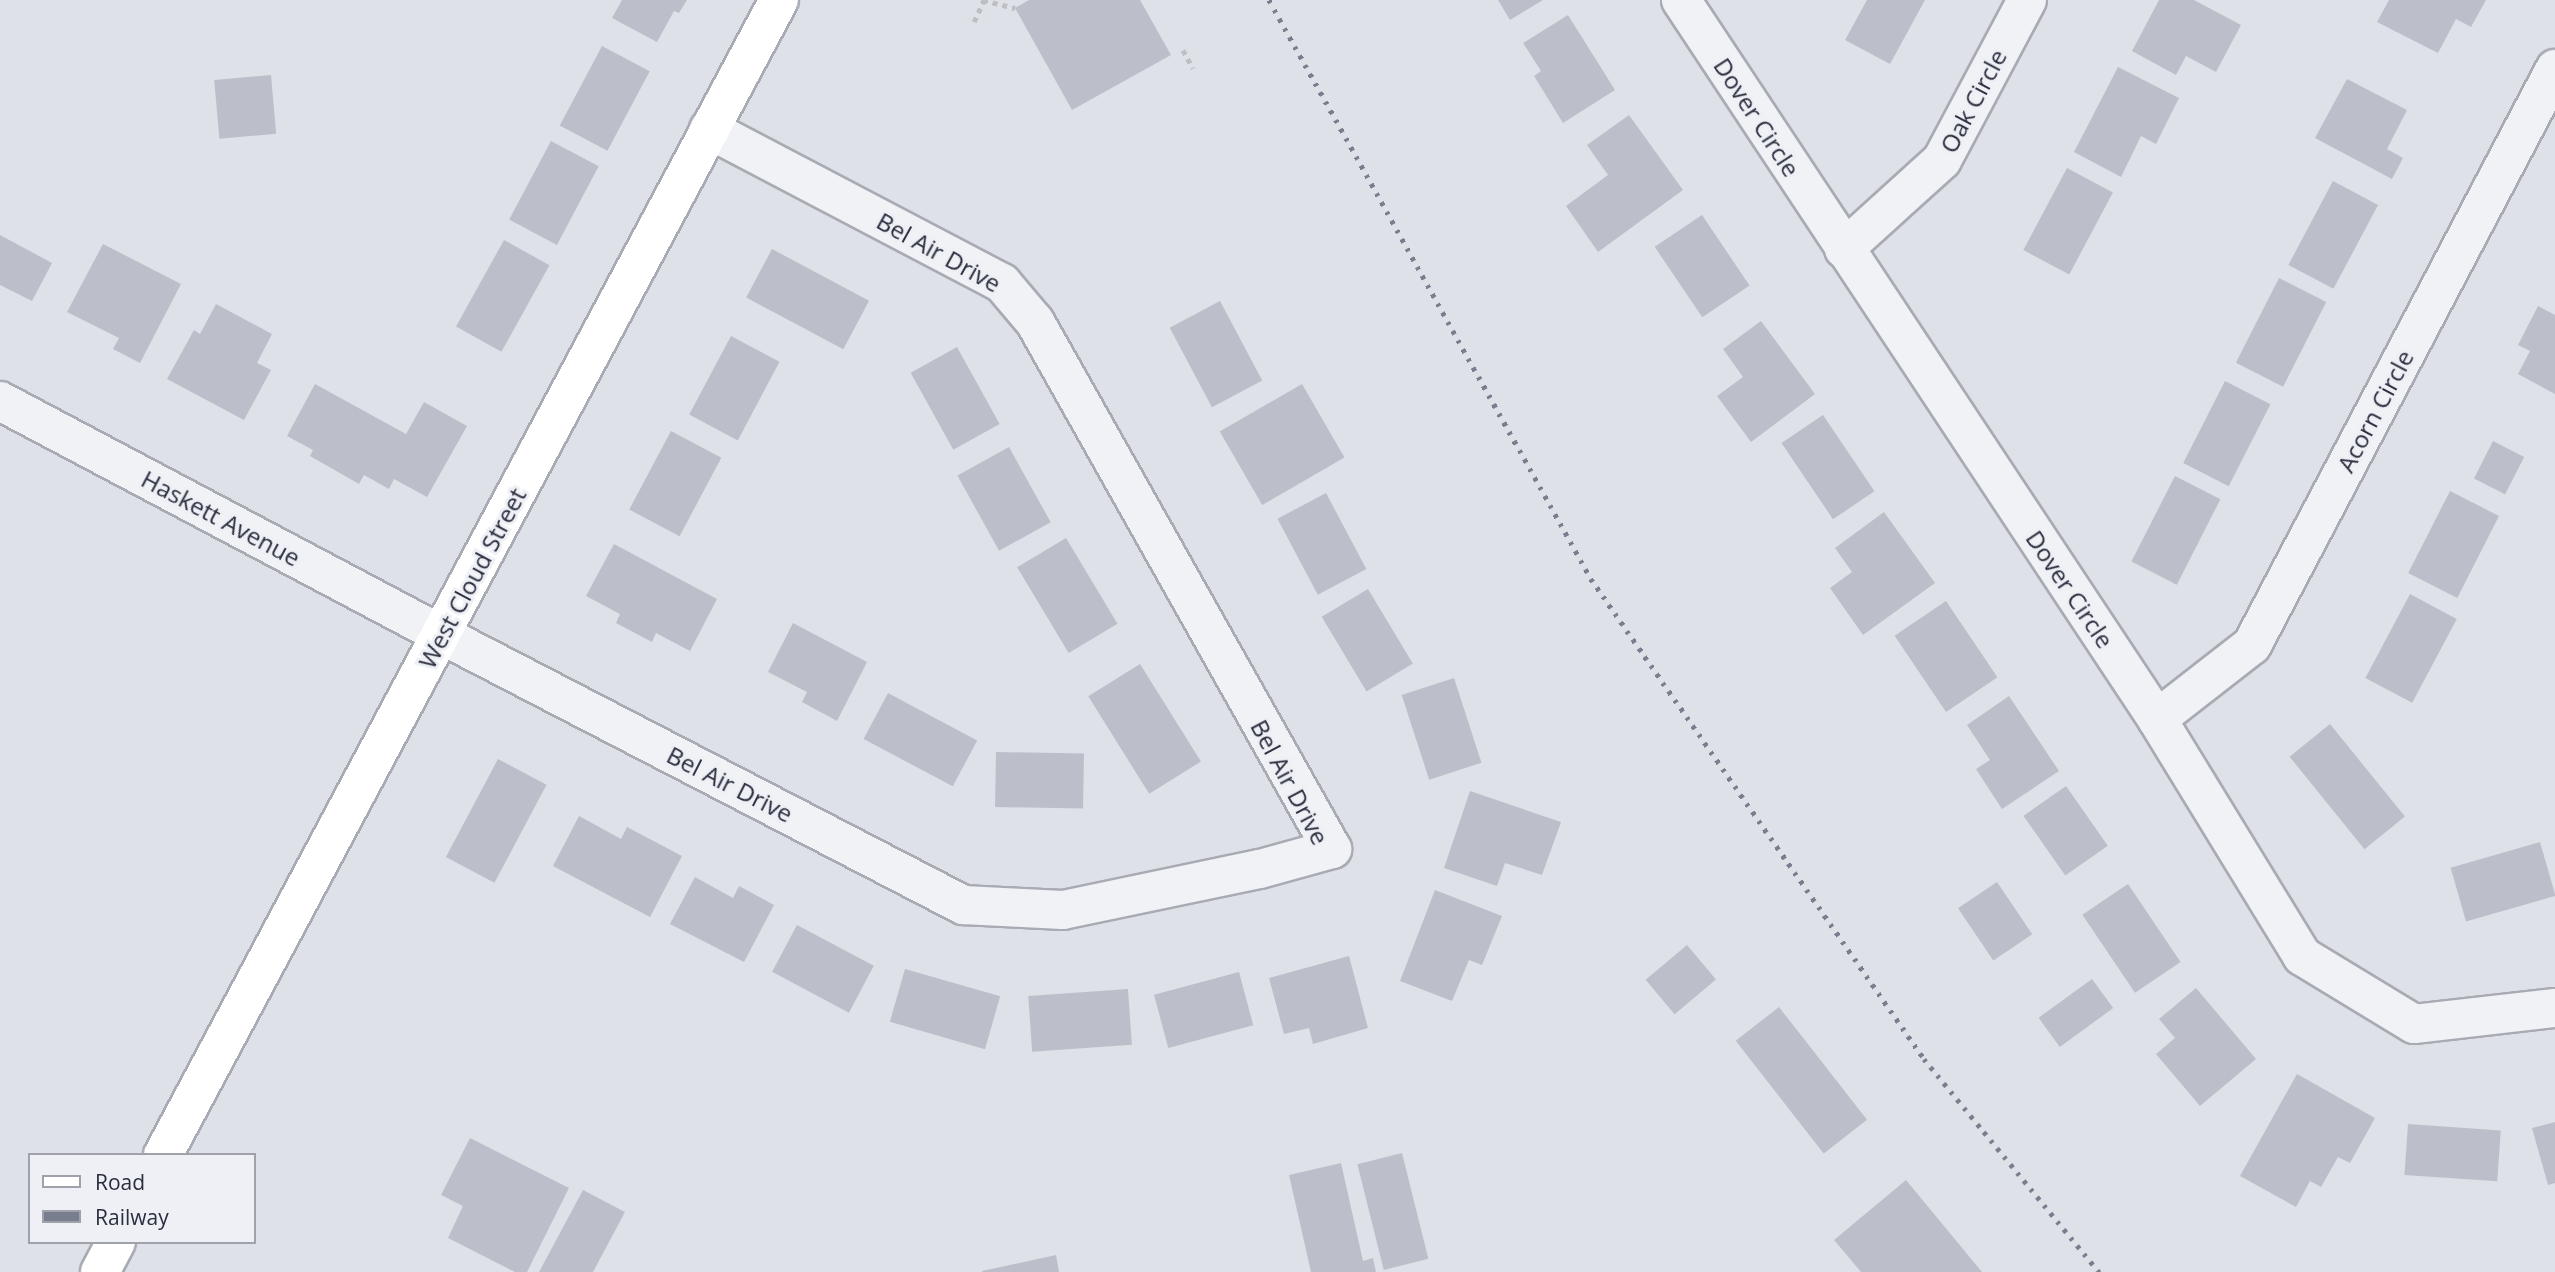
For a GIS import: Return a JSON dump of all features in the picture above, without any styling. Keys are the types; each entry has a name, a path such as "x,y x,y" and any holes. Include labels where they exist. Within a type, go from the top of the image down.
{"main road":[{"name":"West Cloud Street","path":"164,1153 779,0"},
{"path":"100,1272 115,1244"}],"street":[{"name":"Dover Circle","path":"1681,0 2157,719 2302,956 2414,1024 2555,1008"},
{"name":"Oak Circle","path":"1844,249 1942,160 2027,0"},
{"name":"Acorn Circle","path":"2157,719 2252,645 2555,69"},
{"name":"Bel Air Drive","path":"442,635 963,905 1063,910 1260,869 1332,849 1035,323 1002,283 709,129"},
{"name":"Haskett Avenue","path":"0,401 442,635"}],"path":[{"path":"974,22 984,0 1015,8"},
{"path":"1183,50 1193,68"}],"building":[{"path":"622,0 687,0 679,13 674,11 657,42 612,18"},
{"path":"1029,0 1140,0 1171,55 1072,110 1015,8"},
{"path":"1498,0 1543,0 1510,20"},
{"path":"1867,0 1925,0 1890,64 1845,40"},
{"path":"2159,0 2194,0 2241,25 2216,72 2186,56 2176,75 2132,51"},
{"path":"2389,0 2486,0 2471,27 2456,19 2438,53 2377,22"},
{"path":"1568,15 1615,90 1563,123 1534,76 1541,71 1523,43"},
{"path":"602,46 650,71 607,151 560,125"},
{"path":"2118,67 2179,98 2156,144 2141,136 2121,177 2074,152"},
{"path":"271,75 276,134 219,139 214,80"},
{"path":"2347,79 2407,110 2387,149 2403,158 2392,179 2315,138"},
{"path":"1629,115 1683,190 1598,252 1566,206 1608,175 1587,145"},
{"path":"551,141 599,166 557,245 509,220"},
{"path":"2067,168 2113,192 2069,275 2023,250"},
{"path":"2333,181 2378,205 2333,289 2288,265"},
{"path":"1702,215 1750,285 1702,317 1655,247"},
{"path":"0,235 52,263 32,301 0,285"},
{"path":"504,240 549,265 501,352 456,327"},
{"path":"103,244 181,284 140,363 113,349 119,338 67,312"},
{"path":"772,249 869,301 843,349 746,298"},
{"path":"2279,278 2326,302 2283,387 2236,363"},
{"path":"1220,301 1262,380 1212,407 1170,328"},
{"path":"216,304 272,334 257,363 271,370 244,420 167,379 194,330 200,334"},
{"path":"2538,306 2555,315 2555,394 2518,374 2530,351 2518,345"},
{"path":"1761,321 1815,394 1751,442 1717,396 1743,377 1723,349"},
{"path":"731,336 780,362 738,440 689,415"},
{"path":"957,347 1000,424 953,450 911,373"},
{"path":"2225,381 2270,404 2229,486 2183,463"},
{"path":"315,384 406,434 424,402 467,426 427,497 394,479 389,489 364,475 359,484 310,456 313,450 287,436"},
{"path":"1302,384 1344,458 1262,505 1220,432"},
{"path":"1823,415 1874,491 1833,519 1782,443"},
{"path":"671,431 721,458 680,536 629,510"},
{"path":"2493,441 2524,457 2505,494 2474,478"},
{"path":"1009,447 1051,522 999,551 957,476"},
{"path":"2175,476 2220,499 2177,585 2131,562"},
{"path":"2450,491 2499,516 2457,598 2408,573"},
{"path":"1326,493 1366,569 1318,595 1277,519"},
{"path":"1884,512 1935,583 1863,635 1830,588 1852,572 1835,548"},
{"path":"1066,538 1118,624 1069,653 1017,567"},
{"path":"614,544 717,599 690,651 656,633 652,642 616,623 620,614 586,596"},
{"path":"1368,589 1413,664 1367,691 1322,617"},
{"path":"2410,594 2457,619 2412,703 2365,678"},
{"path":"1946,601 1997,677 1946,712 1895,636"},
{"path":"793,623 867,662 837,721 802,702 807,692 768,672"},
{"path":"1140,664 1201,762 1149,794 1088,696"},
{"path":"1454,678 1482,763 1429,780 1402,695"},
{"path":"888,693 977,740 953,786 864,739"},
{"path":"2009,696 2059,771 2002,809 1976,769 1990,760 1967,725"},
{"path":"2330,724 2405,816 2364,849 2290,757"},
{"path":"996,752 1084,754 1083,809 995,807"},
{"path":"498,759 547,785 494,883 446,857"},
{"path":"2066,786 2108,846 2065,876 2023,816"},
{"path":"1470,791 1561,822 1542,875 1505,863 1497,886 1444,868"},
{"path":"579,816 621,839 627,827 682,856 650,917 553,866"},
{"path":"2540,842 2555,896 2466,921 2451,868"},
{"path":"695,877 733,898 739,886 774,905 744,962 670,924"},
{"path":"1997,882 2032,934 1993,961 1958,908"},
{"path":"2128,884 2181,962 2135,993 2082,915"},
{"path":"1435,890 1502,916 1482,965 1469,960 1452,1001 1400,981"},
{"path":"797,925 874,966 849,1013 772,972"},
{"path":"1687,945 1716,979 1675,1014 1646,980"},
{"path":"1349,956 1368,1028 1313,1044 1309,1028 1284,1034 1269,978"},
{"path":"905,969 1000,996 985,1049 890,1022"},
{"path":"1239,972 1253,1025 1168,1048 1154,995"},
{"path":"2092,979 2113,1008 2060,1047 2039,1018"},
{"path":"2196,988 2256,1059 2200,1106 2156,1054 2175,1038 2159,1019"},
{"path":"1128,989 1132,1045 1032,1052 1028,996"},
{"path":"1779,1007 1867,1120 1824,1154 1736,1041"},
{"path":"2297,1074 2375,1118 2350,1163 2338,1157 2321,1187 2310,1181 2296,1207 2240,1176"},
{"path":"2555,1122 2555,1183 2548,1185 2532,1128"},
{"path":"2408,1124 2501,1130 2497,1181 2404,1175"},
{"path":"470,1138 569,1188 527,1272 515,1272 448,1238 463,1206 441,1195"},
{"path":"1402,1153 1428,1259 1384,1270 1357,1164"},
{"path":"1341,1163 1363,1261 1373,1258 1376,1272 1311,1272 1289,1175"},
{"path":"1906,1180 1982,1272 1861,1272 1834,1240"},
{"path":"583,1190 625,1212 593,1272 539,1272"},
{"path":"1056,1255 1059,1272 982,1272 982,1271"}],"railway":[{"path":"1269,0 1591,579 1924,1059 2099,1272"}]}
